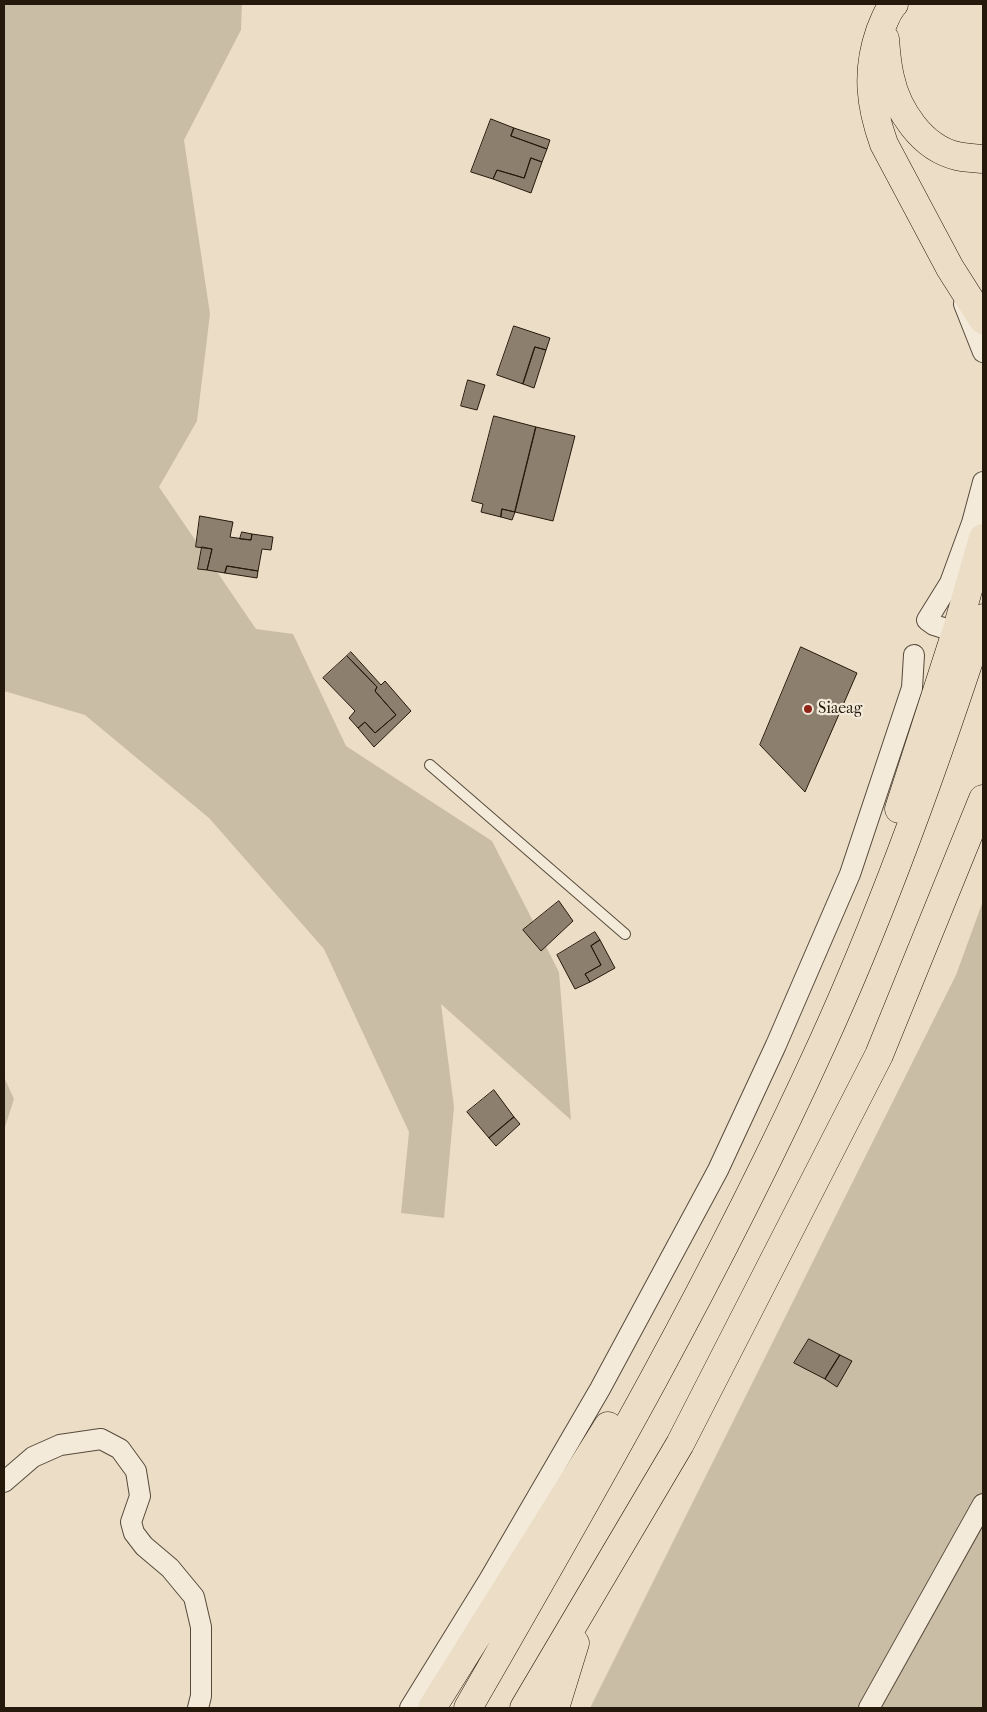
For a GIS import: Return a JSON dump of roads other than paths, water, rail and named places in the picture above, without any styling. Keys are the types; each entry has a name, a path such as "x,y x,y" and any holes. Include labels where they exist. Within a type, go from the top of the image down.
{"highway":[{"path":"888,14 890,77 899,102 910,122 921,135 939,148 955,156 983,160"},
{"path":"888,14 873,52 870,77 871,101 877,125 884,144 950,268 983,320"},
{"path":"823,1043 956,632 983,538"},
{"path":"468,1708 653,1382 708,1277 823,1043 882,902 940,752 983,618"},
{"path":"524,1708 680,1444 879,1055 981,802"},
{"path":"432,1708 614,1416 708,1277"},
{"path":"554,1708 589,1600"}],"street":[{"path":"950,268 983,352"},
{"path":"956,632 934,625 927,620 950,582 972,522 983,482"},
{"path":"410,1708 489,1580 600,1389 718,1170 776,1045 850,874 912,688 914,655"},
{"path":"4,1482 33,1457 60,1446 101,1439 120,1449 136,1471 140,1496 131,1522 134,1533 144,1546 170,1568 194,1597 201,1627 201,1696 198,1708"},
{"path":"869,1708 983,1504"}],"lane":[{"path":"430,764 625,934"}],"place":[{"name":"Siaeag","path":"808,709"}]}
